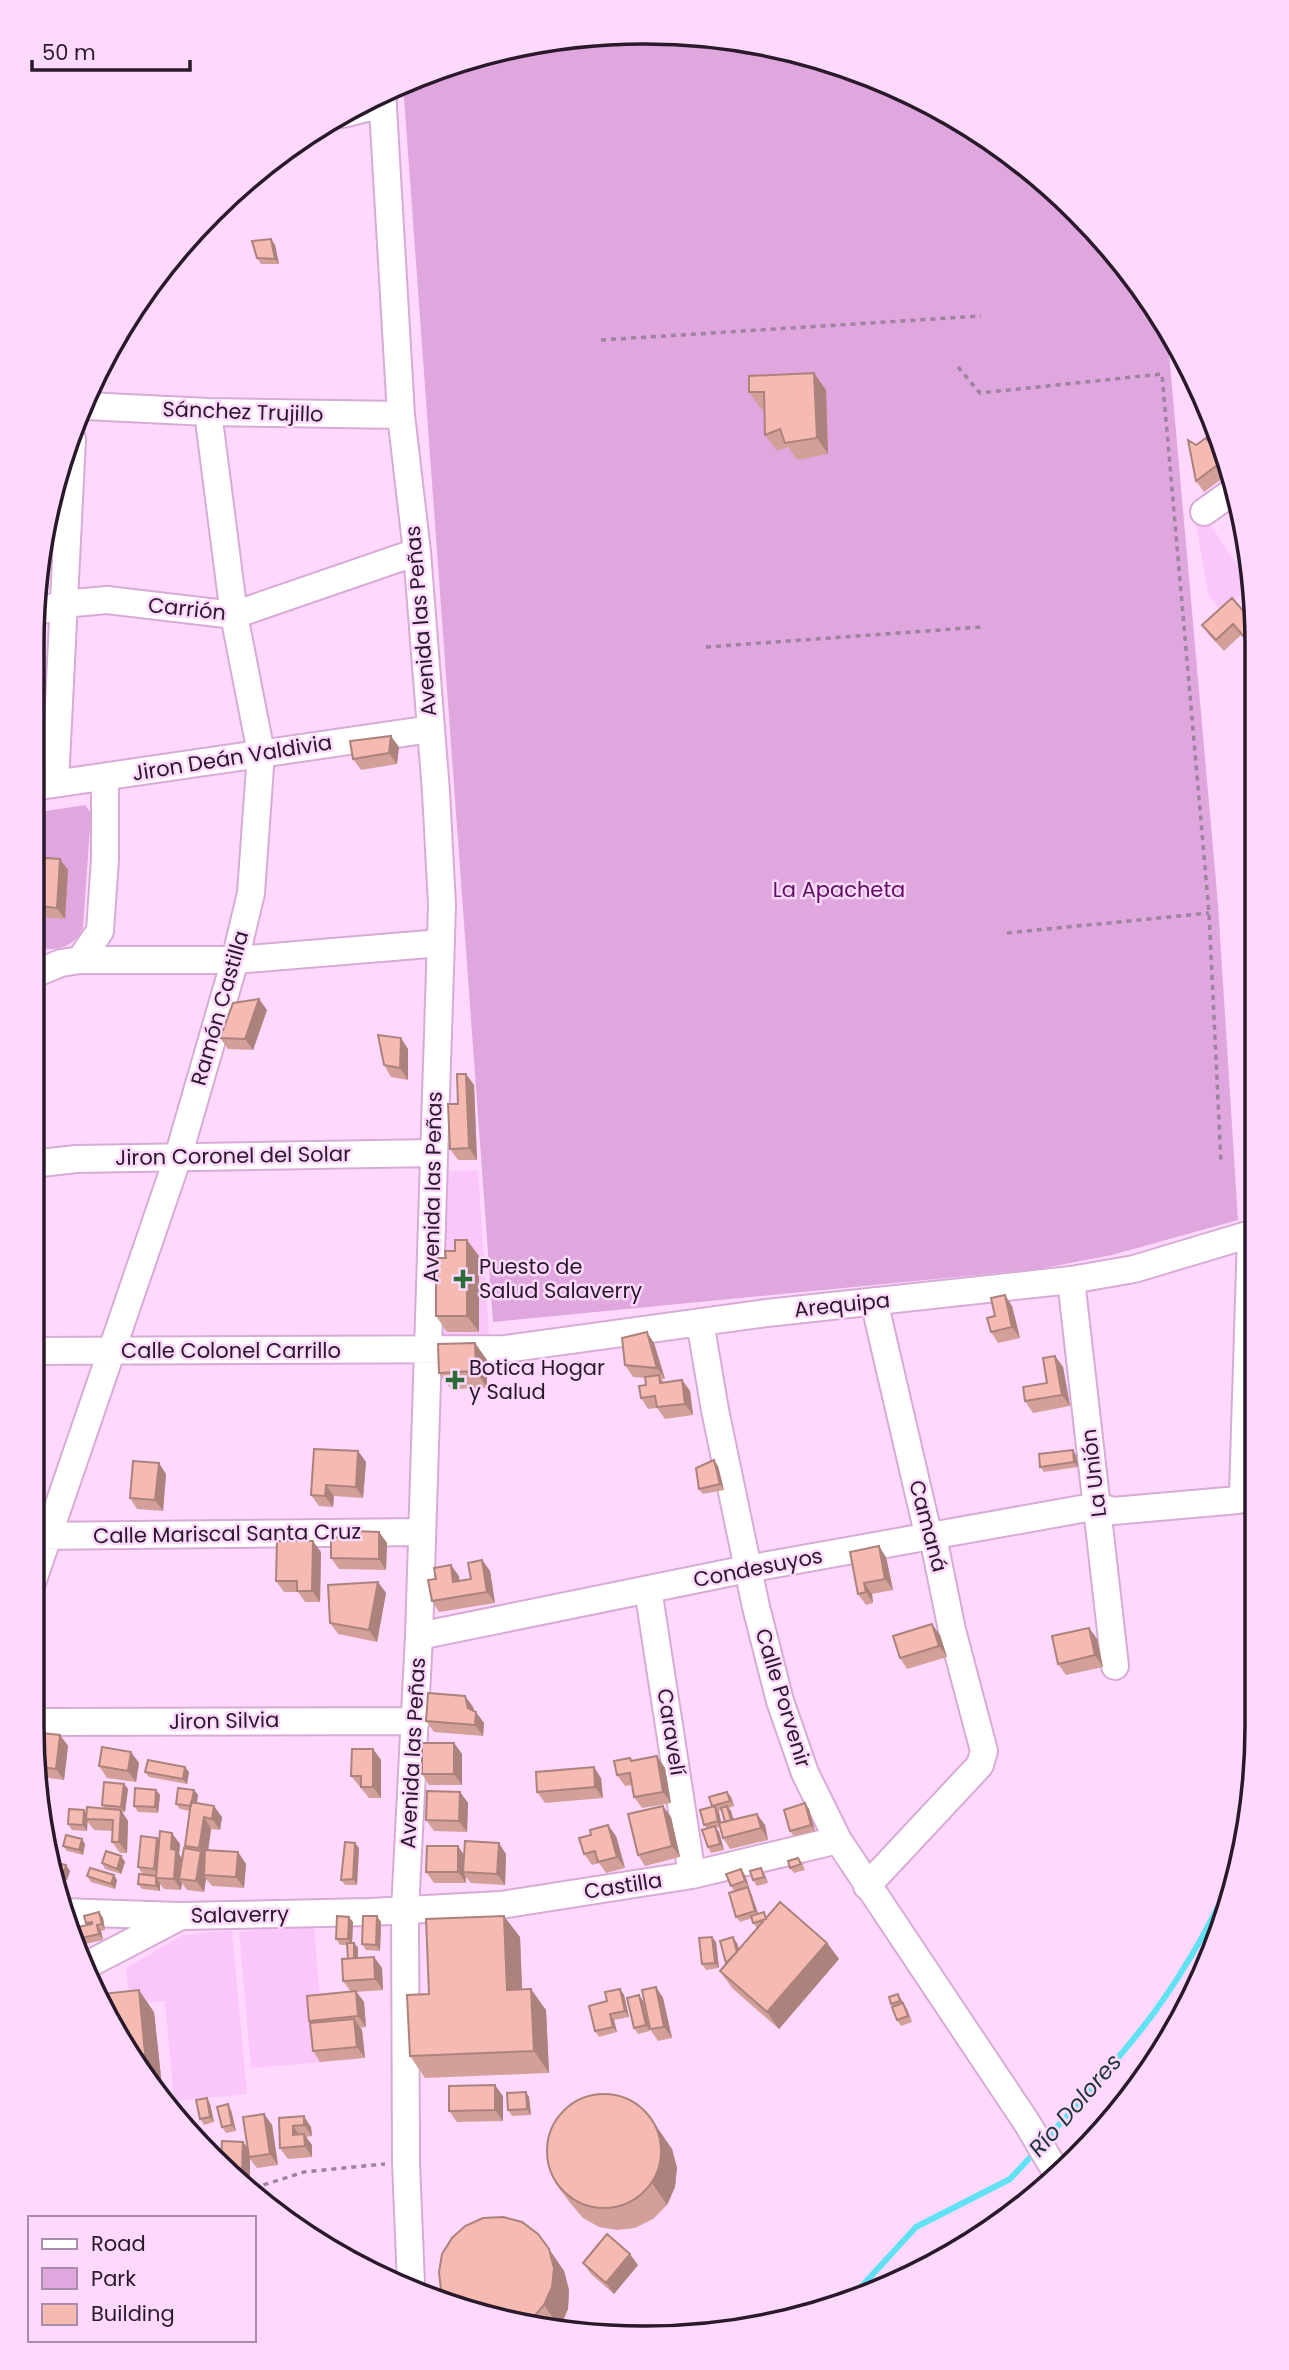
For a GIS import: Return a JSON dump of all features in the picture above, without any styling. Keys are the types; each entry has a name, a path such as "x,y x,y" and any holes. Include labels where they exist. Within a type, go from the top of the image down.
{"street":[{"name":"Avenida las Peñas","path":"383,104 401,415 417,552 440,847 442,905 416,1721 405,1910 406,2163 411,2279"},
{"name":"Sánchez Trujillo","path":"93,406 208,412 401,415"},
{"name":"Ramón Castilla","path":"44,1525 178,1157 235,960 251,893 261,753 234,615 208,412"},
{"path":"44,785 64,604 71,468"},
{"path":"1204,512 1227,496"},
{"name":"Carrión","path":"45,610 64,604 107,600 234,615 417,552"},
{"name":"Jiron Deán Valdivia","path":"44,785 430,729"},
{"path":"80,960 100,931 105,859 105,777"},
{"path":"44,973 61,963 80,960 235,960 440,943"},
{"name":"Jiron Coronel del Solar","path":"44,1163 76,1159 434,1153"},
{"name":"Arequipa","path":"429,1350 506,1349 700,1322 1071,1280 1134,1269 1245,1235"},
{"name":"La Unión","path":"1071,1280 1115,1666"},
{"name":"Camaná","path":"867,1886 981,1765 984,1751 952,1630 933,1537 926,1525 874,1301"},
{"name":"Calle Porvenir","path":"700,1322 747,1569 780,1701 805,1773 838,1840 867,1886 1053,2166"},
{"name":"Calle Colonel Carrillo","path":"44,1351 429,1350"},
{"name":"Condesuyos","path":"419,1636 747,1569 1098,1506 1113,1511 1238,1500 1243,1495 1245,1443"},
{"name":"Calle Mariscal Santa Cruz","path":"44,1536 422,1532"},
{"name":"Caravelí","path":"648,1590 692,1875"},
{"name":"Jiron Silvia","path":"44,1722 416,1721"},
{"name":"Castilla","path":"405,1910 501,1905 692,1875 838,1840"},
{"name":"Salaverry","path":"92,1962 181,1916 405,1910"},
{"path":"74,1912 181,1916"}],"path":[{"path":"601,340 981,316"},
{"path":"958,367 980,393 1162,374 1209,913 1221,1163"},
{"path":"706,647 981,627"},
{"path":"1007,933 1209,913"},
{"path":"260,2186 319,2169 406,2163"}],"shaded area":[{"path":"1206,518 1240,570 1243,594 1220,611 1208,593 1196,524"},
{"name":"Puesto de Salud Salaverry","path":"478,1170 489,1334 439,1335 442,1171"},
{"path":"314,1925 325,2062 251,2068 239,1932"},
{"path":"232,1930 247,2094 176,2101 165,2001 129,2004 126,1968 183,1935"}],"green space":[{"name":"La Apacheta","path":"605,45 684,45 762,55 800,64 874,89 945,124 1010,168 1041,193 1096,248 1144,311 1169,352 1218,904 1238,1220 1112,1255 1039,1269 493,1322 404,94 489,64 566,49"},
{"path":"85,805 91,813 83,928 69,945 55,949 44,949 44,811"}],"building":[{"path":"271,239 275,259 257,258 252,241"},
{"path":"814,373 817,438 785,443 780,429 765,435 764,392 749,392 749,376"},
{"path":"1206,438 1217,465 1196,481 1188,440 1196,445"},
{"path":"1232,598 1244,612 1245,638 1233,624 1216,640 1202,625"},
{"path":"391,736 389,753 353,759 350,741"},
{"path":"44,858 60,859 57,908 44,906"},
{"path":"259,999 245,1039 220,1038 233,1003"},
{"path":"378,1035 401,1038 400,1068 384,1065"},
{"path":"457,1074 466,1074 469,1148 450,1149 448,1104 458,1104"},
{"path":"455,1240 467,1240 467,1316 436,1316 436,1258 446,1258 445,1251 455,1251"},
{"path":"1005,1295 1012,1327 991,1332 987,1318 995,1316 991,1298"},
{"path":"647,1332 657,1368 625,1365 622,1338"},
{"path":"475,1343 476,1371 439,1373 438,1344"},
{"path":"1055,1356 1062,1395 1025,1401 1023,1387 1047,1383 1043,1358"},
{"path":"659,1375 660,1383 682,1380 685,1404 657,1407 655,1396 641,1398 639,1386 646,1385 645,1377"},
{"path":"314,1449 358,1451 356,1487 326,1485 325,1496 311,1495"},
{"path":"1073,1450 1074,1462 1040,1467 1039,1454"},
{"path":"714,1460 720,1484 699,1489 696,1468"},
{"path":"133,1461 159,1463 155,1500 130,1498"},
{"path":"355,1531 379,1532 379,1559 331,1558 331,1537 355,1538"},
{"path":"277,1541 313,1541 312,1591 297,1591 297,1581 276,1581"},
{"path":"879,1546 885,1579 864,1583 866,1592 858,1594 850,1552"},
{"path":"482,1560 487,1592 432,1601 428,1580 436,1579 434,1568 451,1565 453,1582 471,1579 468,1563"},
{"path":"378,1582 369,1630 330,1623 328,1585"},
{"path":"932,1624 939,1646 900,1658 893,1636"},
{"path":"1089,1628 1095,1655 1058,1664 1052,1636"},
{"path":"428,1693 465,1696 468,1708 476,1712 475,1725 426,1721"},
{"path":"44,1733 60,1735 56,1769 45,1768"},
{"path":"422,1743 454,1743 454,1774 422,1774"},
{"path":"102,1747 131,1752 128,1771 99,1766"},
{"path":"352,1749 373,1749 373,1787 361,1787 361,1776 351,1776"},
{"path":"657,1756 663,1792 634,1797 630,1773 617,1775 614,1761"},
{"path":"148,1760 185,1767 183,1779 145,1772"},
{"path":"594,1767 595,1787 537,1792 536,1772"},
{"path":"104,1782 124,1784 121,1807 102,1805"},
{"path":"135,1788 156,1790 155,1807 134,1806"},
{"path":"178,1788 194,1790 191,1806 176,1804"},
{"path":"427,1791 460,1792 459,1821 426,1820"},
{"path":"727,1792 730,1801 712,1806 709,1797"},
{"path":"191,1802 214,1806 212,1819 204,1817 199,1848 185,1846"},
{"path":"805,1803 811,1825 790,1831 784,1810"},
{"path":"663,1806 672,1846 638,1855 628,1814"},
{"path":"715,1806 718,1821 704,1825 700,1810"},
{"path":"727,1806 731,1820 725,1822 721,1808"},
{"path":"87,1807 121,1810 119,1842 112,1842 113,1820 86,1819"},
{"path":"69,1809 84,1810 83,1825 68,1824"},
{"path":"757,1814 761,1828 723,1838 719,1823"},
{"path":"608,1825 617,1857 598,1862 595,1851 584,1854 579,1838 591,1835 590,1830"},
{"path":"715,1826 720,1844 708,1847 702,1830"},
{"path":"160,1831 172,1833 171,1849 176,1850 174,1879 156,1878"},
{"path":"66,1835 82,1839 79,1850 63,1846"},
{"path":"141,1836 157,1838 154,1869 138,1867"},
{"path":"465,1841 499,1843 497,1874 463,1872"},
{"path":"345,1842 355,1843 353,1879 341,1880"},
{"path":"427,1846 458,1846 458,1872 426,1872"},
{"path":"184,1848 201,1851 196,1881 179,1879"},
{"path":"205,1850 238,1852 236,1877 204,1875"},
{"path":"106,1851 121,1856 117,1869 102,1863"},
{"path":"798,1858 801,1864 790,1868 788,1861"},
{"path":"60,1864 66,1865 62,1874"},
{"path":"90,1868 114,1875 111,1884 87,1876"},
{"path":"761,1868 764,1877 753,1880 750,1871"},
{"path":"741,1869 745,1881 731,1886 726,1874"},
{"path":"139,1874 156,1876 156,1886 138,1884"},
{"path":"748,1887 755,1911 736,1917 729,1893"},
{"path":"780,1902 827,1943 767,2012 720,1971"},
{"path":"99,1912 102,1924 97,1925 99,1934 83,1938 79,1927 92,1924 86,1923 84,1916"},
{"path":"764,1912 766,1919 753,1923 751,1916"},
{"path":"337,1916 349,1917 348,1939 336,1939"},
{"path":"363,1916 377,1916 376,1945 362,1944"},
{"path":"504,1916 507,1990 531,1989 534,2051 410,2056 407,1995 429,1994 426,1919"},
{"path":"712,1937 715,1963 702,1964 699,1938"},
{"path":"733,1937 737,1952 726,1963 720,1941"},
{"path":"347,1943 354,1943 354,1958 348,1959"},
{"path":"374,1957 375,1979 343,1981 342,1959"},
{"path":"656,1987 664,2027 650,2029 642,1990"},
{"path":"620,1989 625,2011 610,2014 613,2027 595,2031 589,2006 607,2001 605,1992"},
{"path":"139,1990 146,2060 124,2026 107,1993"},
{"path":"356,1991 358,2016 309,2021 307,1996"},
{"path":"898,1994 900,2001 891,2004 889,1997"},
{"path":"639,1995 646,2025 634,2028 627,1998"},
{"path":"903,2003 908,2016 897,2020 892,2007"},
{"path":"354,2019 357,2047 313,2051 310,2023"},
{"path":"495,2085 495,2110 449,2111 449,2086"},
{"path":"526,2092 527,2109 508,2110 507,2093"},
{"path":"604,2094 626,2098 636,2103 652,2119 657,2129 661,2151 657,2173 652,2183 636,2199 626,2204 604,2208 582,2204 572,2199 556,2183 551,2173 547,2151 551,2129 556,2119 572,2103 582,2098"},
{"path":"207,2098 210,2117 200,2119 196,2100"},
{"path":"228,2104 232,2125 222,2127 217,2107"},
{"path":"264,2114 270,2154 249,2157 243,2117"},
{"path":"304,2116 304,2125 293,2126 293,2135 304,2134 305,2146 280,2148 279,2118"},
{"path":"222,2141 243,2142 242,2171 242,2171 221,2151"},
{"path":"503,2217 522,2222 538,2234 549,2249 554,2268 552,2287 544,2305 534,2316 489,2306 441,2290 439,2272 442,2254 452,2238 465,2226 483,2218"},
{"path":"607,2234 630,2254 606,2283 583,2263"}],"waterway":[{"name":"Río Dolores","path":"1045,2140 1114,2063 1166,1996 1215,1913"},
{"name":"Río Dolores","path":"863,2285 916,2227 1010,2179 1036,2151"}],"place":[{"name":"Puesto de Salud Salaverry","path":"463,1279"},
{"name":"Botica Hogar y Salud","path":"455,1380"}]}
